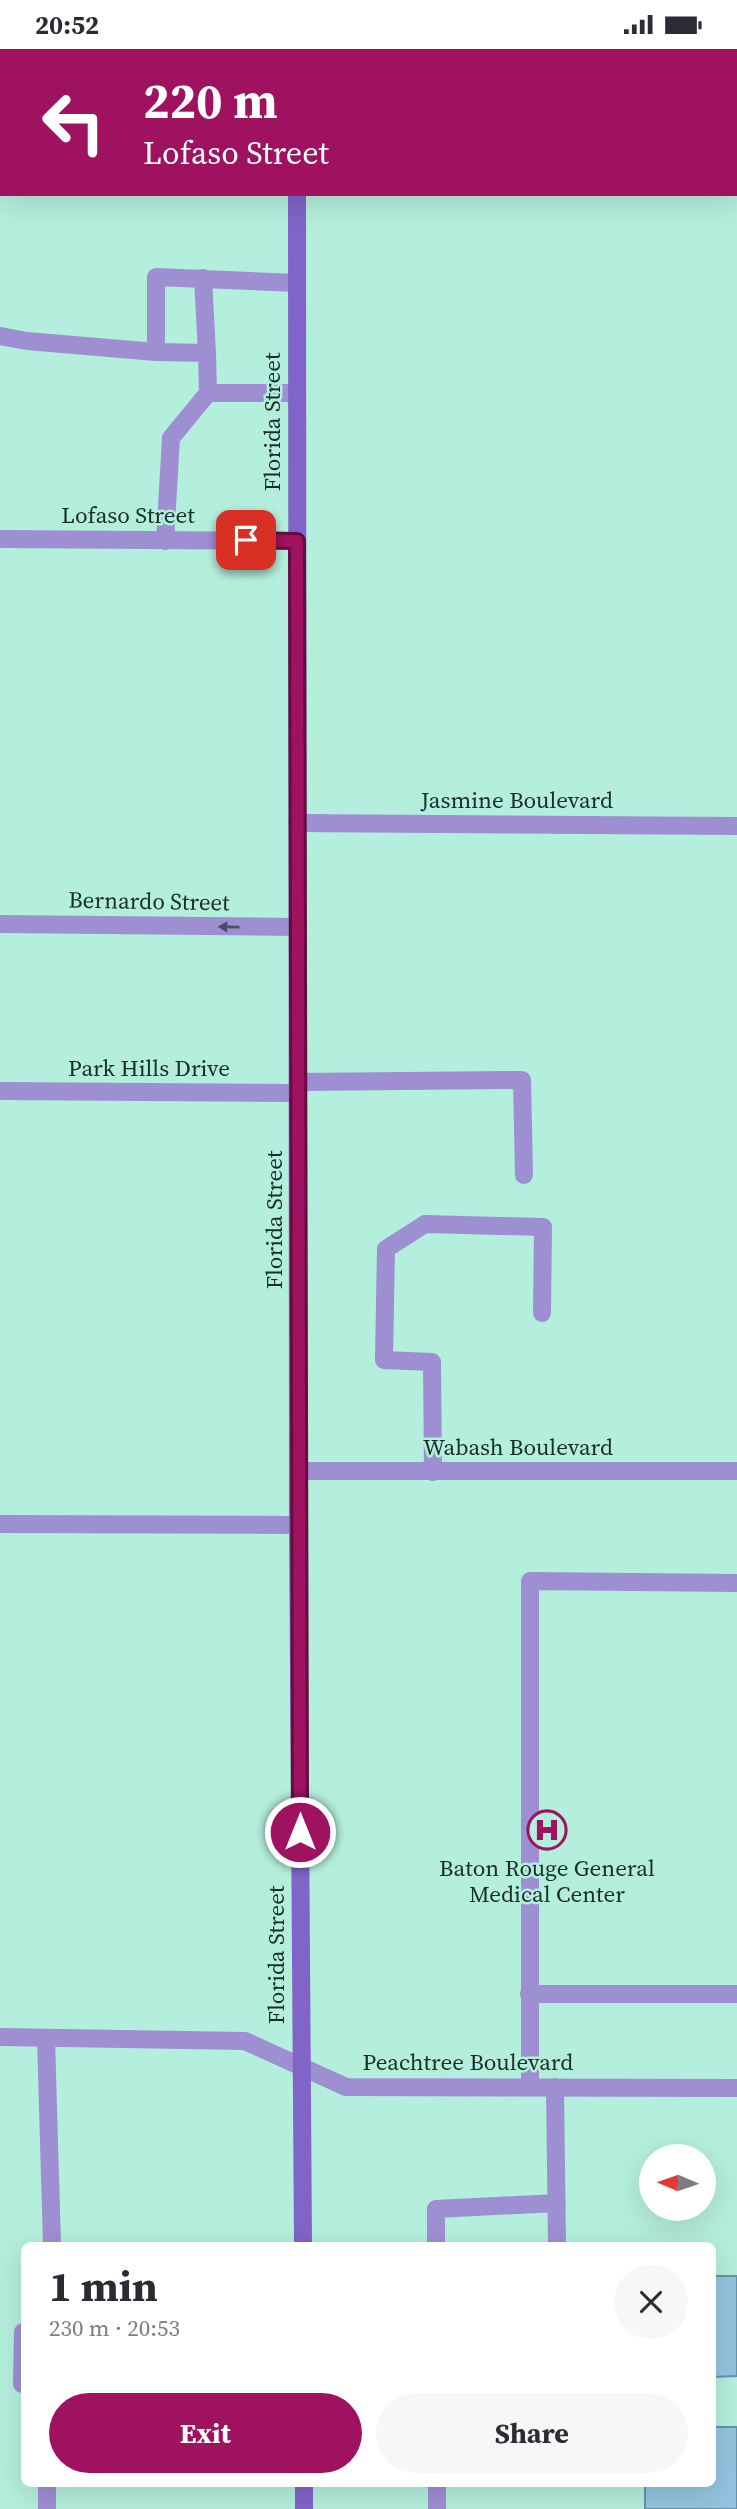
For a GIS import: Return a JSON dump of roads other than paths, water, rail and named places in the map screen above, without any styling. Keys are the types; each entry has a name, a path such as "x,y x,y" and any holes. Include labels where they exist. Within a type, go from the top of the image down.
{"main road":[{"name":"Florida Street","path":"297,196 298,1471 303,2242"},
{"path":"304,2487 304,2509"}],"street":[{"path":"156,352 156,277 297,283"},
{"path":"165,541 171,437 208,393 203,278"},
{"path":"0,336 27,341 156,352 207,353"},
{"path":"208,393 296,393"},
{"name":"Lofaso Street","path":"0,539 297,541"},
{"name":"Jasmine Boulevard","path":"297,823 737,826"},
{"name":"Bernardo Street","path":"0,924 297,927"},
{"name":"Park Hills Drive","path":"0,1091 298,1087 522,1080 524,1175"},
{"path":"433,1472 432,1362 384,1360 386,1249 425,1224 543,1227 542,1313"},
{"name":"Wabash Boulevard","path":"298,1471 737,1471"},
{"path":"0,1524 299,1525"},
{"path":"530,2087 530,1581 737,1583"},
{"path":"529,1994 737,1994"},
{"name":"Peachtree Boulevard","path":"0,2037 245,2041 346,2087 737,2088"},
{"path":"46,2038 52,2242"},
{"path":"555,2087 557,2242"},
{"path":"436,2242 436,2209 557,2203"},
{"path":"47,2487 47,2509"},
{"path":"437,2487 437,2509"}],"place":[{"name":"Baton Rouge General Medical Center","path":"547,1830"}]}
